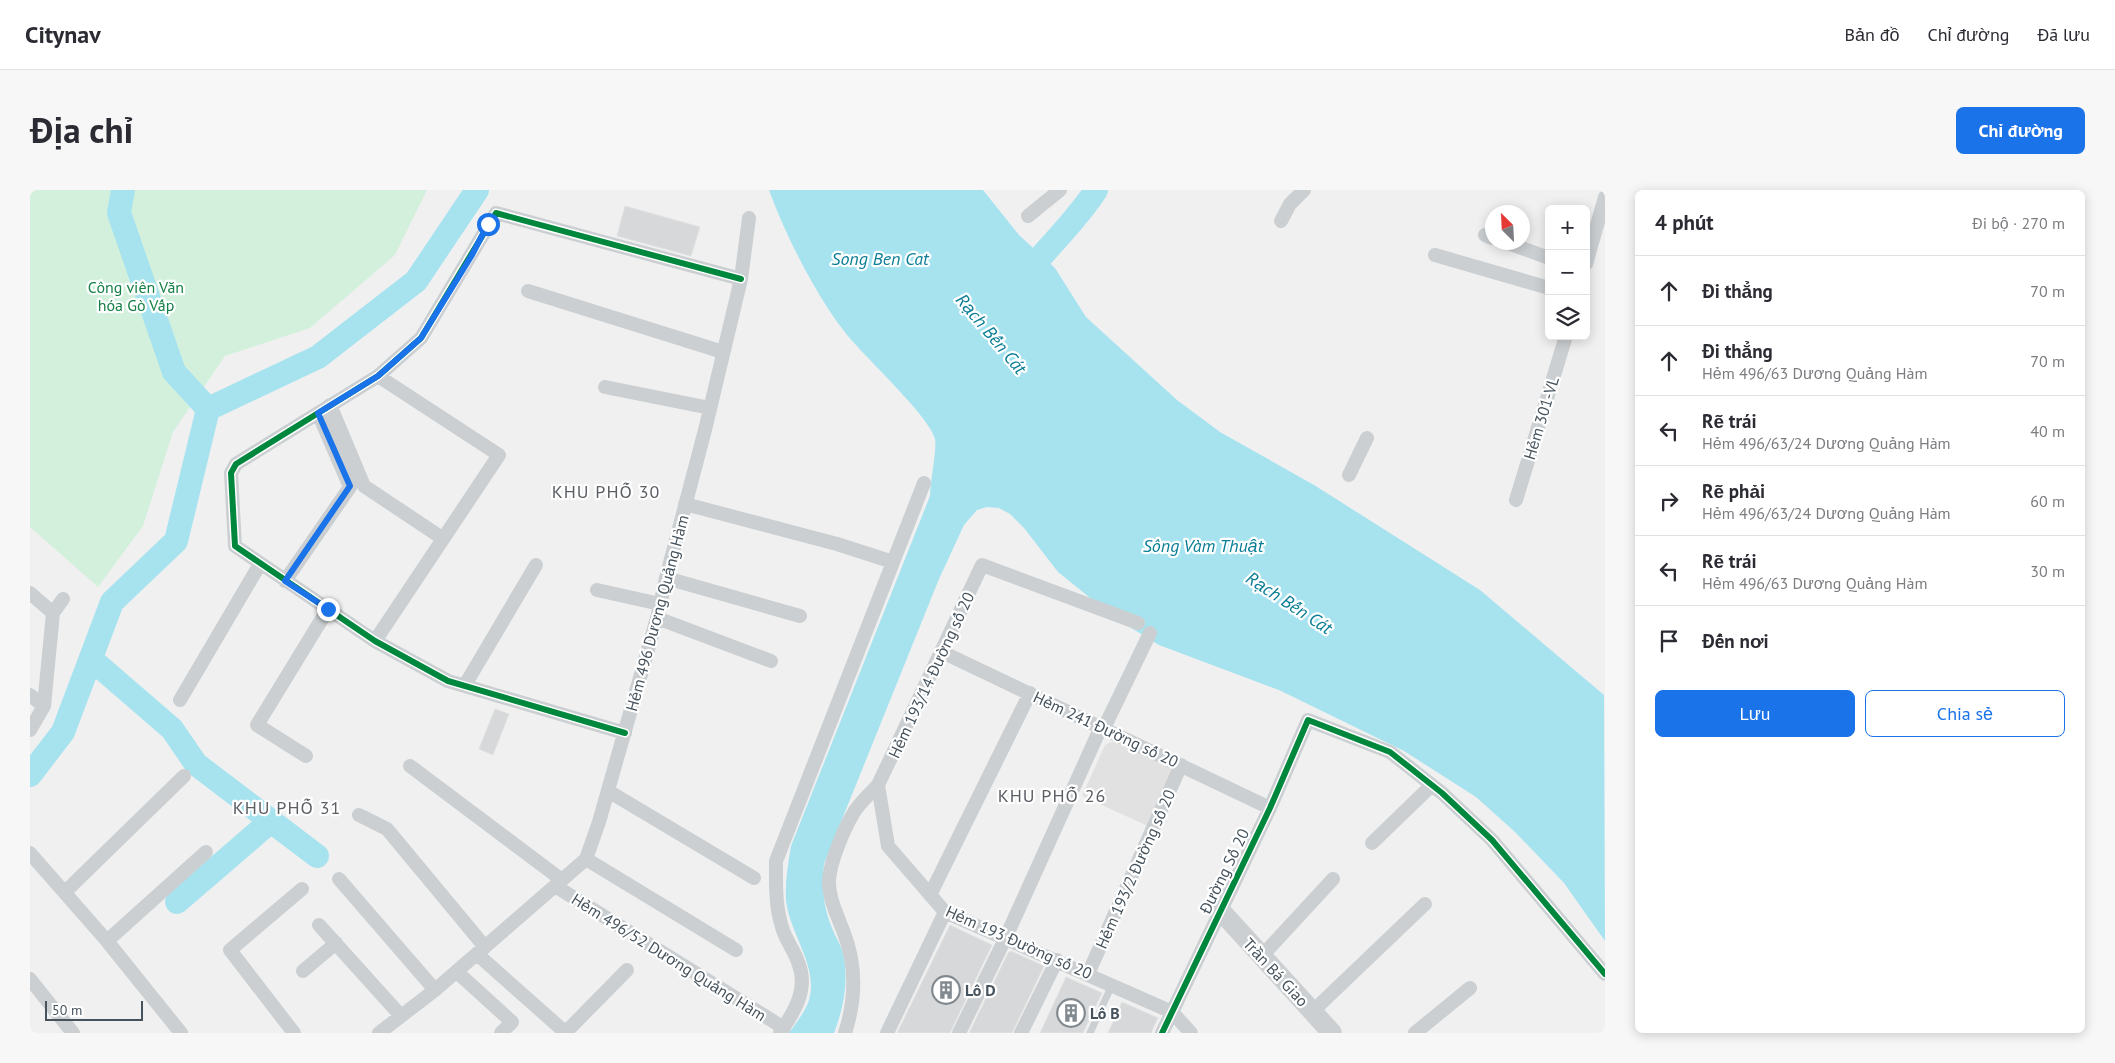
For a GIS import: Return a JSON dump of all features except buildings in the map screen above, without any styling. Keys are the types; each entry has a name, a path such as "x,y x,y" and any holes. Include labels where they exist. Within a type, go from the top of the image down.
{"street":[{"path":"1028,216 1060,190"},
{"path":"1281,220 1290,204 1304,190"},
{"path":"1590,250 1604,203"},
{"path":"625,732 448,681 375,641 235,546 231,473 236,464 378,376 421,338 472,255 492,215 501,213 740,279"},
{"name":"Hẻm 496 Dương Quảng Hàm","path":"586,859 625,732 710,408 740,279 749,218"},
{"path":"1527,250 1545,257"},
{"path":"1435,256 1545,287"},
{"path":"528,291 723,352"},
{"name":"Hẻm 301-VL","path":"1516,500 1565,340"},
{"path":"375,641 442,538 500,455 378,376"},
{"path":"605,386 710,408"},
{"path":"324,409 364,486 442,538"},
{"path":"324,409 350,486"},
{"path":"1349,475 1367,438"},
{"path":"782,1031 800,997 803,978 782,927 776,898 776,861 924,483"},
{"path":"350,486 364,486"},
{"path":"285,581 350,486"},
{"path":"685,504 837,544 893,562"},
{"path":"180,700 260,564"},
{"name":"Hẻm 193/14 Đường số 20","path":"845,1033 853,1009 855,983 852,958 832,901 829,881 836,853 853,813 878,785 982,565 1138,623"},
{"path":"465,685 536,566"},
{"path":"666,578 800,616"},
{"path":"597,590 658,611 771,661"},
{"path":"30,593 53,613"},
{"path":"30,730 44,706 53,613 63,599"},
{"path":"306,756 257,724 328,609"},
{"path":"959,1033 1006,937 1102,727 1150,633"},
{"name":"Hẻm 241 Đường số 20","path":"942,652 1181,764 1270,808"},
{"path":"930,896 1030,693"},
{"path":"30,695 44,706"},
{"name":"Đường Số 20","path":"1162,1033 1270,808 1308,720 1390,752 1432,785"},
{"name":"Hẻm 193/2 Đường số 20","path":"1088,974 1181,764"},
{"name":"Hẻm 496/52 Dương Quảng Hàm","path":"410,766 559,883 782,1031"},
{"path":"65,892 184,776"},
{"name":"Hẻm 193 Đường số 20","path":"878,785 888,846 945,912 1006,937 1172,1012"},
{"path":"1372,843 1432,785 1492,840 1605,974"},
{"path":"608,791 754,878"},
{"path":"359,815 387,829 481,951 566,1033 627,970"},
{"path":"107,941 206,852"},
{"path":"30,854 107,941 181,1033"},
{"path":"379,1033 436,990 586,859 736,950"},
{"path":"339,879 436,990"},
{"path":"1262,957 1333,879"},
{"path":"294,1033 230,950 302,889"},
{"path":"1312,1011 1425,904"},
{"name":"Trần Bá Giao","path":"1220,910 1332,1033"},
{"path":"887,1033 945,912"},
{"path":"320,926 401,1016"},
{"path":"303,971 336,943"},
{"path":"1021,1033 1056,960"},
{"path":"457,972 512,1022 501,1033"},
{"path":"30,979 73,1033"},
{"path":"1415,1033 1470,988"},
{"path":"1172,1012 1191,1033"}],"lane":[{"path":"1090,1033 1112,985"}],"shaded area":[{"path":"1116,740 1178,766 1150,827 1082,796 1105,745"}],"green space":[{"name":"Công viên Văn hóa Gò Vấp","path":"30,190 427,190 395,255 310,328 225,356 173,432 143,526 98,587 30,527"}],"water":[{"name":"Sông Vàm Thuật","path":"769,190 983,190 1019,235 1055,268 1086,317 1177,400 1220,432 1314,485 1480,590 1604,695 1605,941 1564,883 1515,832 1476,797 1404,751 1279,690 1159,645 1115,618 1058,572 1024,528 1010,514 999,508 987,507 977,510 964,525 939,579 824,864 823,889 825,904 833,931 843,953 846,974 843,1004 834,1033 789,1033 809,1000 811,987 807,962 792,925 786,900 786,880 791,846 930,496 935,439 921,416 844,331 822,300 783,225"}],"waterway":[{"path":"123,190 119,213 174,372 208,409 318,357 416,281 477,190"},
{"path":"1021,281 1079,214 1096,190"},
{"path":"30,775 63,732 112,602 176,541 208,409"},
{"path":"91,659 172,729 196,764 317,856"},
{"path":"177,902 271,821"}],"cycle path":[{"path":"625,733 448,681 375,641 235,546 231,473 236,464 378,376 421,338 496,213 741,279"},
{"path":"1162,1033 1270,808 1308,720 1390,752 1442,793 1492,840 1605,974"}],"place":[{"name":"Lô D","path":"946,990"},
{"name":"Lô B","path":"1071,1013"}],"district":[{"name":"KHU PHỐ 30","path":"606,492"},
{"name":"KHU PHỐ 26","path":"1052,796"},
{"name":"KHU PHỐ 31","path":"287,808"}],"route":[{"path":"328,609 285,581 350,486 318,413 378,376 421,338 472,255 488,224"}],"water label":[{"name":"Song Ben Cat","path":"880,259"},
{"name":"Rạch Bến Cát","path":"991,334"},
{"name":"Rạch Bến Cát","path":"1289,603"}]}
